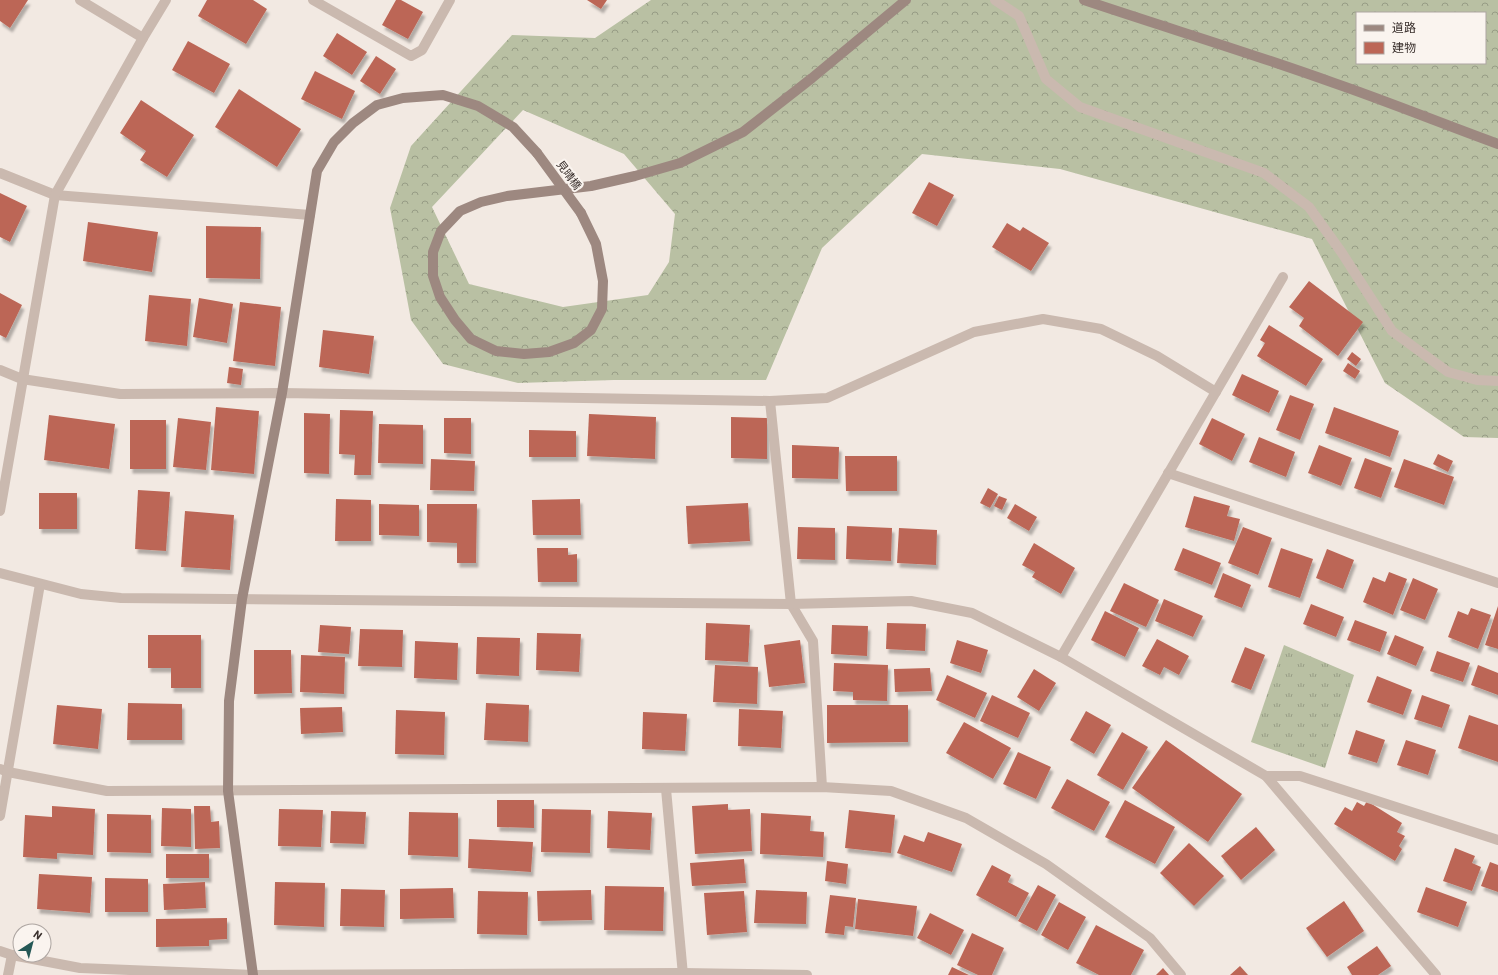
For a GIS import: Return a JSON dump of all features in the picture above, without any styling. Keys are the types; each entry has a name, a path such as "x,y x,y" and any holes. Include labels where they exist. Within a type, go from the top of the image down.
{"street":[{"path":"80,0 143,38"},
{"path":"0,511 55,195 166,0"},
{"path":"313,0 411,56 422,50 450,0"},
{"name":"見晴橋","path":"253,975 228,791 229,701 242,599 282,393 317,171 334,142 359,118 377,105 403,98 444,95 478,106 513,127 537,153 581,213 596,244 603,281 602,309 591,330 574,343 549,352 524,354 496,351 471,339 455,320 440,296 433,276 433,252 441,231 460,212 481,202 507,196 591,186 635,176 680,163 743,132 812,78 906,0"},
{"path":"995,0 1019,16 1046,79 1080,107 1264,174 1309,207 1342,253 1392,331 1448,372 1477,380 1498,381"},
{"path":"1084,0 1335,83 1498,144"},
{"path":"0,173 55,195 310,215"},
{"path":"1061,656 1283,277"},
{"path":"0,370 22,379 120,394 282,393 770,401 828,398 974,332 1043,319 1101,329 1157,356 1216,392"},
{"path":"770,401 791,604 813,641 822,787"},
{"path":"1168,473 1498,583"},
{"path":"0,573 81,594 121,598 791,604 911,601 972,613 1061,656 1266,776 1436,975"},
{"path":"0,816 4,770 40,584"},
{"path":"4,770 107,791 822,787 891,791 966,818 1046,864 1150,938 1181,975"},
{"path":"1266,776 1300,776 1498,840"},
{"path":"666,789 683,974"},
{"path":"0,951 12,955 8,975"},
{"path":"52,963 80,968 253,975 806,975"}],"green space":[{"path":"651,0 1498,0 1498,438 1464,437 1385,383 1312,239 1060,169 922,154 822,248 766,380 614,380 518,383 443,364 411,320 390,208 411,146 512,35 595,38","holes":["523,110 624,154 675,214 669,262 648,295 563,307 469,284 432,207"]},
{"path":"1284,645 1354,675 1325,768 1251,742"}],"building":[{"path":"0,0 28,0 10,28 0,21"},
{"path":"207,0 253,0 267,9 246,44 198,16"},
{"path":"396,0 401,0 423,12 408,39 382,25"},
{"path":"587,0 607,0 601,9"},
{"path":"337,33 367,52 352,75 323,56"},
{"path":"188,41 230,64 214,93 172,70"},
{"path":"376,56 396,69 380,94 360,81"},
{"path":"315,71 355,91 342,119 301,99"},
{"path":"239,89 301,129 277,167 215,127"},
{"path":"141,100 194,135 167,177 140,160 146,151 120,133"},
{"path":"929,182 954,195 937,226 912,213"},
{"path":"0,193 27,206 10,242 0,237"},
{"path":"88,222 158,232 152,272 83,261"},
{"path":"1007,223 1020,231 1023,227 1049,243 1031,271 992,247"},
{"path":"206,226 261,227 260,279 206,278"},
{"path":"1309,281 1363,322 1338,356 1299,326 1304,318 1289,307"},
{"path":"0,293 22,305 6,338 0,335"},
{"path":"149,295 191,299 187,346 145,341"},
{"path":"199,298 233,304 227,343 193,337"},
{"path":"240,302 281,307 275,366 233,361"},
{"path":"1269,325 1323,359 1306,386 1257,356 1265,343 1260,340"},
{"path":"323,330 374,336 369,374 319,367"},
{"path":"1352,352 1361,359 1356,366 1347,359"},
{"path":"1348,363 1360,371 1355,379 1343,371"},
{"path":"229,367 243,369 241,385 227,383"},
{"path":"1242,374 1279,391 1269,413 1232,395"},
{"path":"1290,395 1314,404 1300,440 1276,430"},
{"path":"216,407 259,411 254,474 211,470"},
{"path":"1334,407 1399,431 1390,457 1325,433"},
{"path":"340,410 373,411 371,475 354,475 355,455 339,454"},
{"path":"304,413 330,414 329,474 304,473"},
{"path":"589,414 656,417 655,459 587,456"},
{"path":"49,415 115,424 109,469 44,460"},
{"path":"731,417 767,418 767,459 731,458"},
{"path":"178,418 211,422 206,470 173,467"},
{"path":"444,418 471,418 471,454 444,453"},
{"path":"1212,418 1245,434 1232,461 1199,444"},
{"path":"130,420 166,420 166,469 130,469"},
{"path":"379,424 423,425 423,464 378,463"},
{"path":"529,430 576,431 576,457 529,457"},
{"path":"1259,437 1295,452 1286,477 1249,462"},
{"path":"792,445 839,447 838,479 792,478"},
{"path":"1319,445 1352,458 1341,486 1308,473"},
{"path":"1438,454 1453,461 1448,472 1433,464"},
{"path":"845,456 897,456 897,491 846,491"},
{"path":"1365,458 1392,468 1381,498 1354,488"},
{"path":"431,459 475,461 474,491 430,490"},
{"path":"1404,459 1454,477 1444,505 1394,487"},
{"path":"988,488 998,494 990,508 980,503"},
{"path":"138,490 170,492 166,551 135,549"},
{"path":"39,493 77,493 77,529 39,529"},
{"path":"999,496 1007,499 1002,510 994,506"},
{"path":"1194,496 1230,506 1227,516 1240,519 1234,541 1185,527"},
{"path":"336,499 371,500 371,541 335,541"},
{"path":"580,499 581,535 533,535 532,500"},
{"path":"748,503 750,541 688,544 686,506"},
{"path":"379,504 419,505 419,536 379,535"},
{"path":"427,504 477,504 476,563 457,563 457,543 427,542"},
{"path":"1015,504 1037,517 1029,531 1007,518"},
{"path":"185,511 234,515 230,570 181,567"},
{"path":"847,526 892,528 891,561 846,559"},
{"path":"798,527 835,528 835,560 797,559"},
{"path":"1243,527 1272,538 1258,575 1228,563"},
{"path":"899,528 937,530 936,565 897,563"},
{"path":"1034,543 1075,568 1061,594 1032,577 1035,572 1022,565"},
{"path":"537,548 568,548 568,555 577,554 577,582 538,582"},
{"path":"1183,548 1221,563 1212,585 1174,570"},
{"path":"1281,548 1313,559 1300,598 1268,587"},
{"path":"1327,549 1354,560 1343,589 1316,578"},
{"path":"1389,572 1407,579 1393,615 1363,602 1373,577 1385,582"},
{"path":"1223,573 1251,585 1242,608 1214,597"},
{"path":"1413,578 1438,589 1425,620 1400,610"},
{"path":"1124,583 1159,600 1146,627 1110,611"},
{"path":"1164,599 1203,616 1193,637 1155,621"},
{"path":"1311,604 1344,617 1336,637 1303,624"},
{"path":"1498,606 1498,649 1485,645"},
{"path":"1471,608 1491,615 1478,649 1448,637 1458,611 1468,615"},
{"path":"1105,611 1139,628 1125,657 1091,640"},
{"path":"1355,620 1387,632 1380,652 1347,640"},
{"path":"706,623 750,625 748,662 705,660"},
{"path":"887,623 926,624 925,651 886,649"},
{"path":"320,625 351,627 349,654 318,652"},
{"path":"832,625 868,626 867,656 831,654"},
{"path":"360,629 403,630 402,667 358,666"},
{"path":"537,633 581,634 579,672 536,670"},
{"path":"148,635 201,635 201,688 171,688 171,668 148,668"},
{"path":"1395,635 1424,647 1416,666 1387,654"},
{"path":"477,637 520,638 519,676 476,674"},
{"path":"1157,639 1189,656 1179,675 1164,667 1160,675 1142,666"},
{"path":"800,640 805,683 769,687 764,645"},
{"path":"957,640 988,650 981,673 950,663"},
{"path":"415,641 458,643 457,680 414,678"},
{"path":"1245,647 1265,655 1251,690 1231,682"},
{"path":"254,650 291,650 292,693 254,694"},
{"path":"1437,651 1470,663 1463,682 1430,671"},
{"path":"301,655 345,657 344,694 300,692"},
{"path":"834,663 888,665 887,701 853,700 853,692 833,691"},
{"path":"715,665 758,667 757,704 713,702"},
{"path":"1478,665 1498,673 1498,695 1471,685"},
{"path":"930,668 932,691 895,692 894,669"},
{"path":"1034,669 1056,683 1039,711 1017,697"},
{"path":"947,675 987,693 975,718 936,700"},
{"path":"1377,676 1412,690 1403,715 1367,702"},
{"path":"992,695 1030,713 1018,738 980,721"},
{"path":"1422,695 1450,705 1442,728 1414,719"},
{"path":"128,703 182,704 182,740 127,740"},
{"path":"486,703 529,705 528,742 484,740"},
{"path":"57,705 102,709 98,749 53,744"},
{"path":"827,705 908,705 908,742 827,743"},
{"path":"342,707 343,732 301,734 300,708"},
{"path":"739,709 783,711 781,748 738,746"},
{"path":"396,710 445,712 444,755 395,754"},
{"path":"1086,711 1111,725 1094,754 1070,740"},
{"path":"643,712 687,714 685,751 642,749"},
{"path":"1469,715 1498,725 1498,762 1458,748"},
{"path":"964,722 1011,748 993,779 946,753"},
{"path":"1356,730 1385,740 1377,763 1348,754"},
{"path":"1122,732 1148,747 1123,790 1097,775"},
{"path":"1166,740 1242,794 1208,842 1132,788"},
{"path":"1406,740 1436,750 1428,775 1397,765"},
{"path":"1018,752 1051,767 1036,799 1003,784"},
{"path":"1067,779 1110,802 1094,831 1051,808"},
{"path":"497,800 534,800 534,828 497,827"},
{"path":"1125,800 1175,827 1155,864 1105,837"},
{"path":"1367,801 1402,823 1397,832 1405,836 1399,846 1402,849 1395,861 1334,824 1345,807 1352,811 1357,802 1364,806"},
{"path":"728,804 728,810 750,809 752,851 695,854 692,806"},
{"path":"52,806 95,809 93,855 57,853 57,859 23,857 25,815 52,817"},
{"path":"194,806 210,806 211,822 219,821 220,848 195,849"},
{"path":"162,808 191,809 191,847 161,846"},
{"path":"279,809 323,810 321,847 278,846"},
{"path":"542,809 591,810 590,853 541,852"},
{"path":"849,810 895,815 891,853 845,848"},
{"path":"331,811 366,812 364,844 330,843"},
{"path":"608,811 652,813 650,850 607,848"},
{"path":"409,812 458,813 458,857 408,855"},
{"path":"761,813 811,816 810,831 824,832 823,857 760,854"},
{"path":"107,814 151,815 151,853 107,852"},
{"path":"1256,827 1275,850 1241,880 1221,856"},
{"path":"928,832 962,844 952,872 897,853 904,835 924,842"},
{"path":"469,839 533,842 531,872 468,868"},
{"path":"1189,843 1224,876 1194,906 1160,873"},
{"path":"1455,848 1475,856 1472,863 1481,867 1472,891 1443,881"},
{"path":"166,854 209,854 209,878 166,878"},
{"path":"744,859 746,883 692,886 690,863"},
{"path":"827,861 848,864 846,884 825,881"},
{"path":"1490,862 1498,865 1498,892 1481,886"},
{"path":"992,865 1011,875 1008,882 1029,893 1016,917 976,895"},
{"path":"39,874 92,877 90,913 37,909"},
{"path":"105,878 148,879 148,912 105,912"},
{"path":"205,882 206,908 164,910 163,884"},
{"path":"275,882 325,883 324,927 274,925"},
{"path":"1038,885 1056,895 1037,931 1018,921"},
{"path":"605,886 664,887 663,931 604,930"},
{"path":"1426,887 1467,902 1458,927 1417,912"},
{"path":"453,888 454,918 400,919 400,889"},
{"path":"341,889 385,890 384,927 340,926"},
{"path":"591,890 592,920 538,921 537,891"},
{"path":"756,890 807,892 806,924 754,923"},
{"path":"478,891 528,892 527,935 477,934"},
{"path":"744,891 747,932 707,935 704,893"},
{"path":"830,895 856,898 853,927 845,926 844,935 825,933"},
{"path":"858,899 917,906 913,936 855,929"},
{"path":"1344,901 1364,931 1327,957 1306,928"},
{"path":"1059,902 1086,917 1068,950 1041,935"},
{"path":"930,913 964,930 951,955 917,938"},
{"path":"227,918 227,939 209,940 209,946 156,947 156,919"},
{"path":"1096,925 1144,950 1131,975 1099,975 1076,963"},
{"path":"972,933 1004,948 992,975 978,975 957,965"},
{"path":"1377,946 1391,966 1378,975 1352,975 1347,967"},
{"path":"1240,966 1248,975 1230,975"},
{"path":"952,967 969,975 948,975"},
{"path":"1163,968 1169,975 1156,975"}]}
